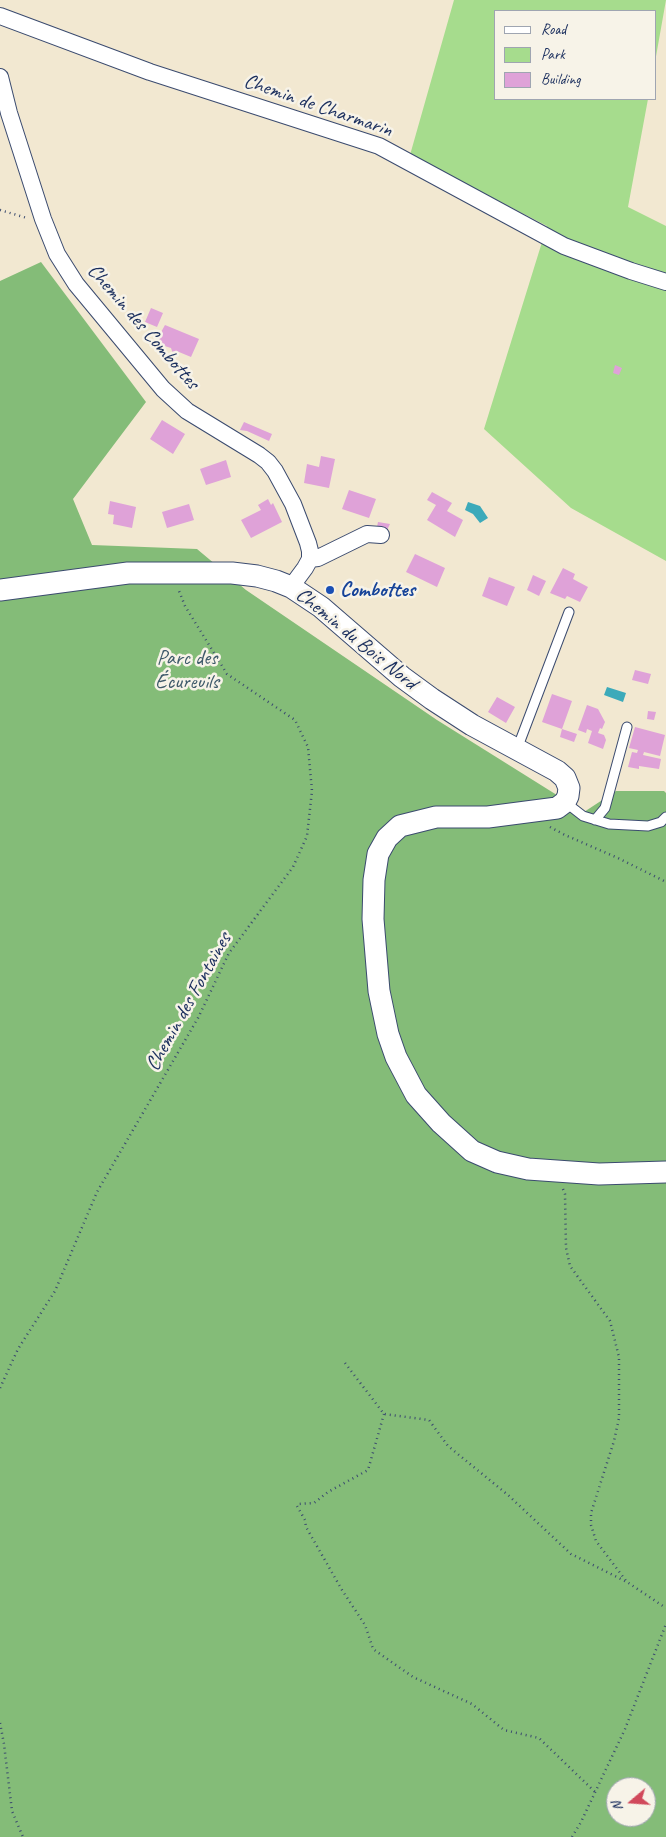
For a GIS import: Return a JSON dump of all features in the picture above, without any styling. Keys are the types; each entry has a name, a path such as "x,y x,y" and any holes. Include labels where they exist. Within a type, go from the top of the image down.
{"street":[{"name":"Chemin de Charmarin","path":"0,16 150,72 379,146 564,246 666,282"},
{"name":"Chemin des Combottes","path":"0,77 9,113 43,219 57,254 76,284 163,389 187,411 268,462 294,504 308,543 310,559"},
{"path":"291,586 310,559 318,558 367,534 381,535"},
{"name":"Chemin du Bois Nord","path":"0,590 128,574 176,573 257,576 291,586 321,607 402,677 432,699 472,725 557,771 565,778 569,788 568,796 561,805"},
{"path":"561,805 488,817 436,817 400,826 387,838 378,854 374,880 373,919 379,991 388,1034 396,1057 416,1095 472,1151 497,1162 528,1170 599,1174 666,1172"}],"lane":[{"path":"516,750 569,612"},
{"path":"596,820 605,808 627,726"},
{"path":"561,805 583,816 609,824 648,826 661,822 666,817"}],"path":[{"path":"0,210 26,218 43,219"},
{"name":"Chemin des Fontaines","path":"0,1388 18,1349 55,1291 97,1192 198,1018 229,953 293,867 307,836 312,791 308,748 296,720 227,674 185,606 175,580 176,573"},
{"path":"529,811 530,815 565,835 618,858 666,882"},
{"path":"546,1171 560,1182 565,1194 566,1248 570,1266 610,1322 619,1357 619,1418 614,1441 591,1513 591,1526 596,1541 627,1582"},
{"path":"345,1363 384,1414 429,1420 448,1446 508,1495 571,1554 627,1582 666,1608"},
{"path":"384,1414 368,1470 328,1492 314,1504 298,1504 297,1506 305,1520 306,1527 342,1590 365,1625 373,1649 413,1677 472,1704 504,1730 539,1738 595,1792"},
{"path":"572,1837 625,1729 666,1624"},
{"path":"0,1723 12,1811 23,1837"}],"green space":[{"path":"454,0 666,0 656,56 656,10 493,10 493,100 648,100 628,207 666,226 666,561 571,508 484,429 547,226 410,155"},
{"name":"Parc des Écureuils","path":"41,262 146,402 73,499 92,545 197,549 246,590 437,720 584,812 616,791 664,791 666,793 666,1837 0,1837 0,281"}],"water":[{"path":"468,502 480,506 488,518 480,523 473,514 465,510"},
{"path":"607,687 626,693 623,702 604,695"}],"building":[{"path":"151,308 163,313 157,327 145,322"},
{"path":"165,325 199,339 191,357 179,352 173,354 171,348 155,343"},
{"path":"615,365 622,368 619,375 613,373"},
{"path":"162,420 185,434 173,454 150,439"},
{"path":"244,422 272,434 269,441 247,431 240,430"},
{"path":"321,456 335,459 329,488 304,483 307,464 319,467"},
{"path":"226,460 231,477 206,485 200,469"},
{"path":"349,490 376,499 369,518 342,509"},
{"path":"432,492 452,503 447,511 463,520 455,537 427,520 436,505 427,500"},
{"path":"268,499 271,505 273,503 282,522 251,538 241,520 261,510 258,505"},
{"path":"110,501 136,507 132,528 113,524 114,515 108,514"},
{"path":"189,504 194,520 167,528 162,512"},
{"path":"378,522 390,524 387,530 377,527"},
{"path":"415,554 445,568 437,587 406,572"},
{"path":"563,568 575,574 573,579 588,587 580,602 567,596 565,599 550,593"},
{"path":"533,575 546,581 539,596 527,590"},
{"path":"489,577 515,587 507,606 482,596"},
{"path":"635,670 651,674 648,684 632,680"},
{"path":"552,694 572,701 562,729 542,722"},
{"path":"497,697 515,707 506,723 488,712"},
{"path":"587,705 598,709 605,722 598,733 604,735 606,740 603,749 588,743 592,731 587,729 586,733 578,730"},
{"path":"648,711 656,712 654,720 647,719"},
{"path":"635,727 665,735 660,756 644,752 643,755 661,759 659,769 639,766 639,769 628,767 632,752 637,753 638,750 629,748"},
{"path":"562,729 577,734 574,742 560,737"}],"place":[{"name":"Combottes","path":"330,590"}]}
